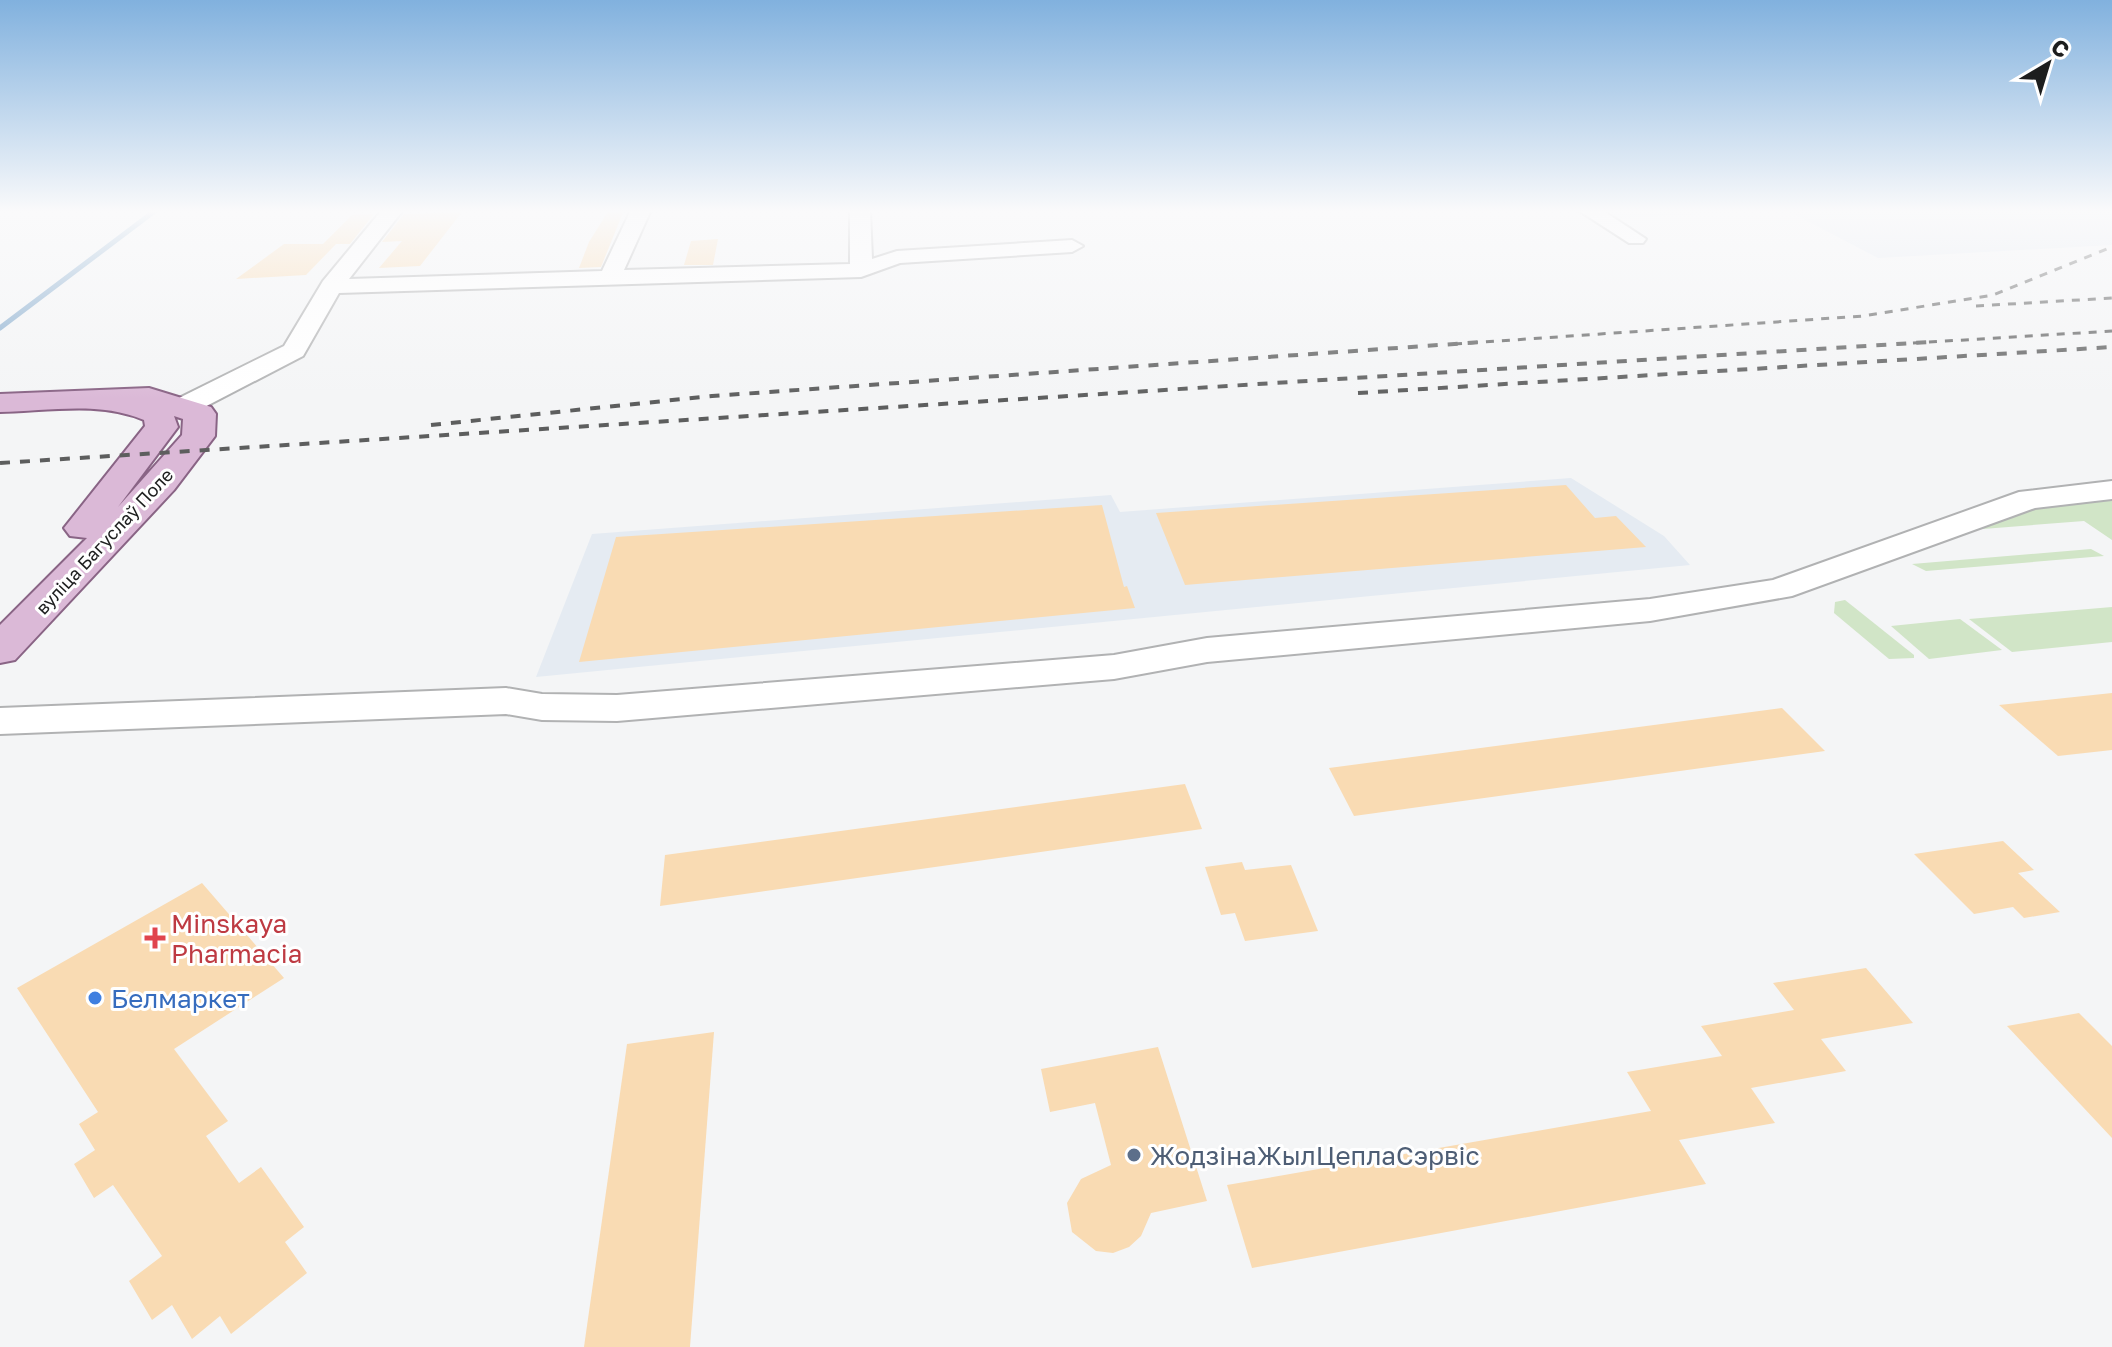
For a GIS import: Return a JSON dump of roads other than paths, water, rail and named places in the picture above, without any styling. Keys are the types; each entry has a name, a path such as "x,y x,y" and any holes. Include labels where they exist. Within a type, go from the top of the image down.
{"main road":[{"name":"вуліца Багуслаў Поле","path":"0,403 138,396 200,414 198,436 162,483 13,637"},
{"name":"вуліца Багуслаў Поле","path":"13,637 82,530 162,427 158,415 135,405 59,400"}],"street":[{"path":"183,407 294,351 342,273"},
{"path":"610,278 612,273"},
{"path":"331,286 771,273"},
{"path":"0,721 506,701 542,707 617,708 1114,667 1207,650 1650,610 1780,589 2030,499 2112,490"}],"waterway":[{"path":"0,328 73,273"}],"railway":[{"path":"1454,344 1863,316 1993,295 2048,273"},
{"path":"1976,306 2112,298"},
{"path":"1900,344 2112,331"},
{"path":"431,425 712,396 1482,342"},
{"path":"1900,344 1929,342"},
{"path":"0,463 1900,344"},
{"path":"1358,393 2112,347"}],"place":[{"name":"Minskaya Pharmacia","path":"155,938"},
{"name":"Белмаркет","path":"95,998"},
{"name":"ЖодзінаЖылЦеплаСэрвіс","path":"1134,1155"}]}
